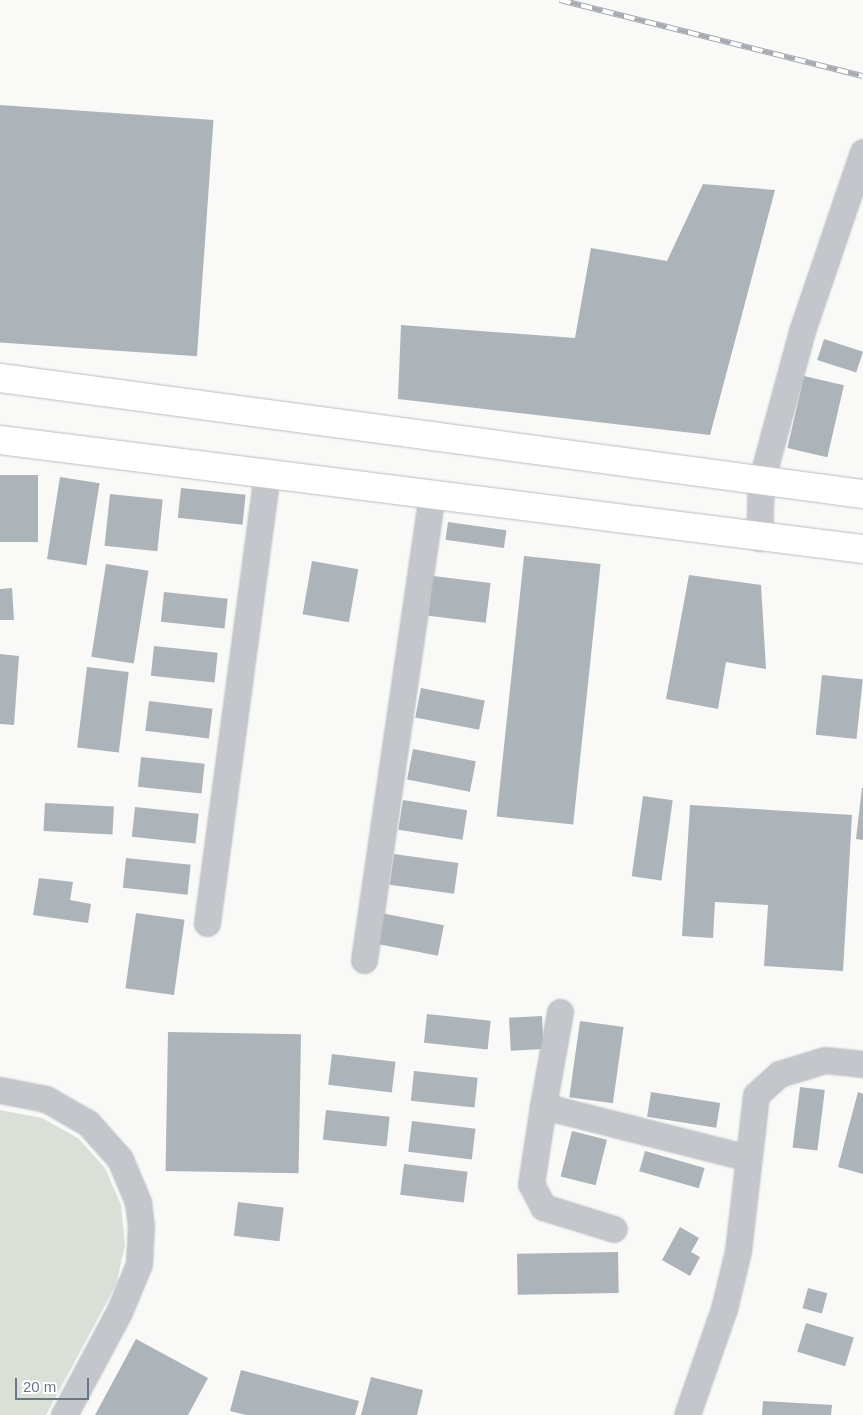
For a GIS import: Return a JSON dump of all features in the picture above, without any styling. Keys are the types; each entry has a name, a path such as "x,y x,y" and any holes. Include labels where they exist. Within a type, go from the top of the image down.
{"main road":[{"path":"0,378 761,482 863,494"},
{"path":"0,440 432,493 759,538 863,549"}],"street":[{"path":"759,538 761,482 802,331 863,152"},
{"path":"207,923 267,472"},
{"path":"364,960 432,493"},
{"path":"560,1012 531,1184 543,1207 614,1229"},
{"path":"688,1415 724,1309 738,1251 756,1095 780,1074 825,1060 863,1064"},
{"path":"0,1090 46,1099 88,1123 120,1159 138,1202 142,1226 139,1264 119,1312 64,1415"},
{"path":"543,1106 749,1158"}],"shaded area":[{"path":"0,1110 42,1118 78,1138 105,1168 121,1205 125,1245 116,1285 46,1415 0,1415"}],"building":[{"path":"0,105 213,120 197,356 0,343"},
{"path":"703,184 775,190 710,435 398,399 401,325 575,338 591,248 667,261"},
{"path":"824,339 863,352 856,373 817,360"},
{"path":"804,376 844,385 827,457 787,448"},
{"path":"0,475 38,475 38,542 0,542"},
{"path":"60,477 100,483 87,565 47,559"},
{"path":"181,488 246,495 243,525 178,518"},
{"path":"110,494 163,500 157,551 105,546"},
{"path":"448,522 506,530 504,548 445,540"},
{"path":"524,556 601,564 573,825 497,817"},
{"path":"312,561 358,569 349,622 303,614"},
{"path":"106,564 148,571 134,664 91,657"},
{"path":"689,575 761,585 766,669 726,662 718,709 666,699"},
{"path":"433,576 491,583 486,623 428,616"},
{"path":"12,588 14,620 0,620 0,589"},
{"path":"164,592 228,599 225,629 161,622"},
{"path":"154,646 218,653 215,683 151,676"},
{"path":"0,654 19,656 14,725 0,724"},
{"path":"87,667 129,672 119,753 77,747"},
{"path":"822,675 863,679 857,739 816,735"},
{"path":"421,688 485,700 479,730 415,717"},
{"path":"149,701 213,709 209,739 145,731"},
{"path":"413,749 476,761 470,792 407,779"},
{"path":"141,757 205,764 202,794 138,787"},
{"path":"863,788 863,840 856,839"},
{"path":"643,796 673,800 661,880 632,876"},
{"path":"403,800 467,810 463,840 398,830"},
{"path":"45,803 114,807 112,835 44,831"},
{"path":"690,805 852,815 843,971 764,966 768,905 715,902 713,938 682,936"},
{"path":"135,807 199,814 196,844 132,837"},
{"path":"394,854 458,863 454,894 390,885"},
{"path":"126,858 191,865 188,895 123,888"},
{"path":"39,878 73,882 70,900 91,904 88,923 33,915"},
{"path":"136,913 185,920 174,995 125,988"},
{"path":"381,913 444,925 438,956 375,943"},
{"path":"427,1014 491,1021 488,1050 424,1043"},
{"path":"542,1016 544,1049 511,1051 509,1018"},
{"path":"580,1021 624,1027 613,1103 569,1097"},
{"path":"168,1032 301,1034 299,1173 166,1171"},
{"path":"332,1054 396,1062 392,1093 328,1085"},
{"path":"414,1071 478,1078 475,1108 411,1101"},
{"path":"800,1087 825,1090 817,1151 793,1148"},
{"path":"651,1092 720,1103 716,1128 647,1117"},
{"path":"858,1092 863,1094 863,1174 838,1167"},
{"path":"326,1110 390,1117 387,1147 323,1140"},
{"path":"412,1121 476,1129 472,1160 408,1152"},
{"path":"572,1131 607,1140 596,1185 561,1177"},
{"path":"645,1151 705,1168 699,1188 639,1171"},
{"path":"404,1164 468,1172 464,1203 400,1195"},
{"path":"238,1202 284,1208 280,1241 234,1236"},
{"path":"680,1227 699,1238 691,1252 700,1257 690,1276 662,1260"},
{"path":"618,1252 619,1293 518,1295 517,1254"},
{"path":"808,1288 827,1293 822,1313 803,1308"},
{"path":"806,1323 854,1338 845,1366 797,1352"},
{"path":"136,1339 208,1378 188,1415 95,1415"},
{"path":"241,1370 359,1401 355,1415 246,1415 230,1411"},
{"path":"371,1377 423,1390 417,1415 361,1415"},
{"path":"763,1401 832,1405 831,1415 762,1415"}],"railway":[{"path":"560,0 863,76"}]}
